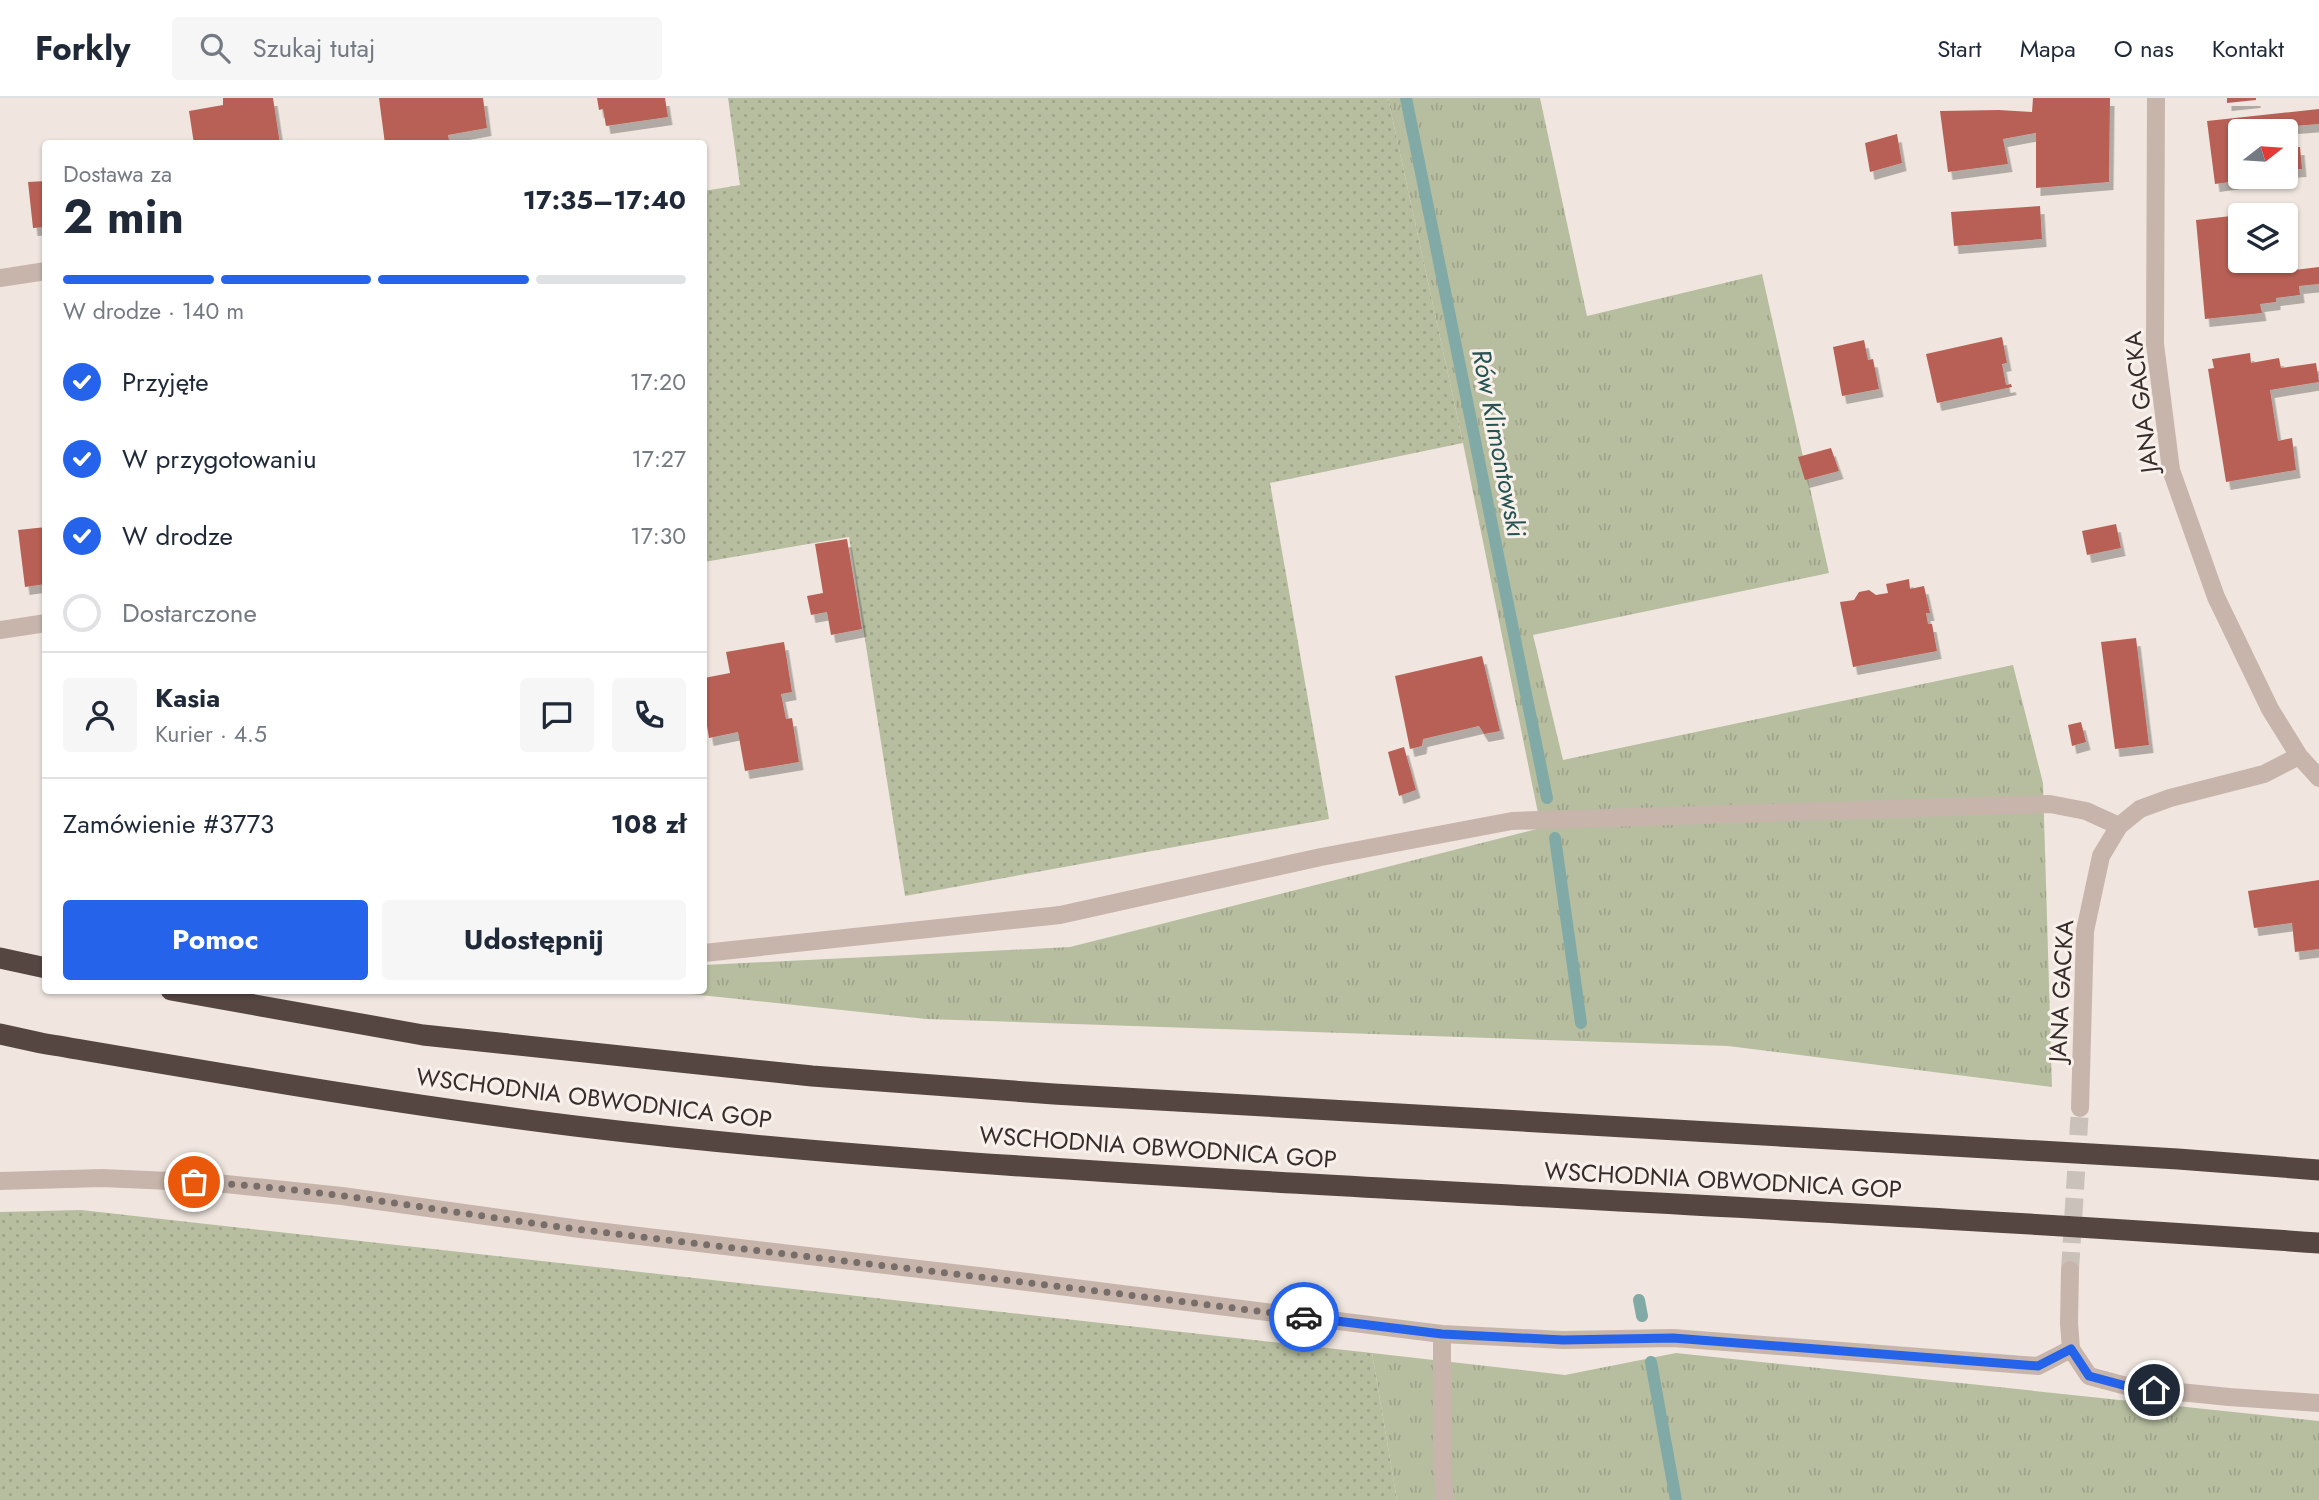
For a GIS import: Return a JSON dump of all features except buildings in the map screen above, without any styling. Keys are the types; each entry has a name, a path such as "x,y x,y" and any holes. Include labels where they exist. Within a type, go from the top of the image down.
{"highway":[{"path":"0,958 42,967"},
{"name":"WSCHODNIA OBWODNICA GOP","path":"193,994 423,1035 812,1076 1054,1094 2165,1158 2319,1170"},
{"name":"WSCHODNIA OBWODNICA GOP","path":"0,1034 323,1091 576,1126 817,1150 1141,1174 2059,1224 2319,1242"}],"street":[{"name":"JANA GACKA","path":"2156,98 2155,344 2171,470 2216,597 2270,709 2299,756 2319,778"},
{"path":"0,278 42,272"},
{"path":"0,630 42,624"},
{"name":"JANA GACKA","path":"2080,1108 2085,931 2101,856 2119,826 2140,809 2170,798 2264,774 2299,756"},
{"path":"707,953 1060,915 1321,857 1512,821 2050,804 2086,811 2119,826"},
{"path":"0,1181 115,1178 216,1183 330,1195 580,1229 1442,1334 1563,1340 1673,1338 2038,1366 2071,1349"},
{"path":"2070,1270 2071,1349 2089,1376 2130,1387 2319,1403"},
{"path":"1442,1334 1442,1460 1445,1500"}],"green space":[{"path":"728,98 1388,98 1463,443 1270,483 1329,819 905,896 849,537 707,561 707,190 740,185"},
{"path":"1388,98 1540,98 1587,316 1762,274 1829,573 1533,635 1563,760 2013,665 2043,783 2052,1087 1728,1046 926,1019 690,994 707,994 707,965 1070,947 1541,828 1463,443"},
{"path":"81,1210 1372,1353 1397,1500 0,1500 0,1212"},
{"path":"1372,1353 1565,1375 1676,1353 2319,1421 2319,1500 1397,1500"}],"waterway":[{"name":"Rów Klimontowski","path":"1406,98 1547,798"},
{"name":"Rów Klimontowski","path":"1555,838 1581,1023"},
{"name":"Rów Klimontowski","path":"1639,1300 1642,1316"},
{"name":"Rów Klimontowski","path":"1651,1362 1676,1500"}],"tunnel":[{"path":"2070,1270 2080,1108"}],"way so far":[{"path":"194,1182 342,1196 580,1229 1304,1317"}],"route":[{"path":"1304,1317 1442,1334 1563,1340 1673,1338 2038,1366 2071,1349 2089,1376 2130,1387 2154,1390"}]}
